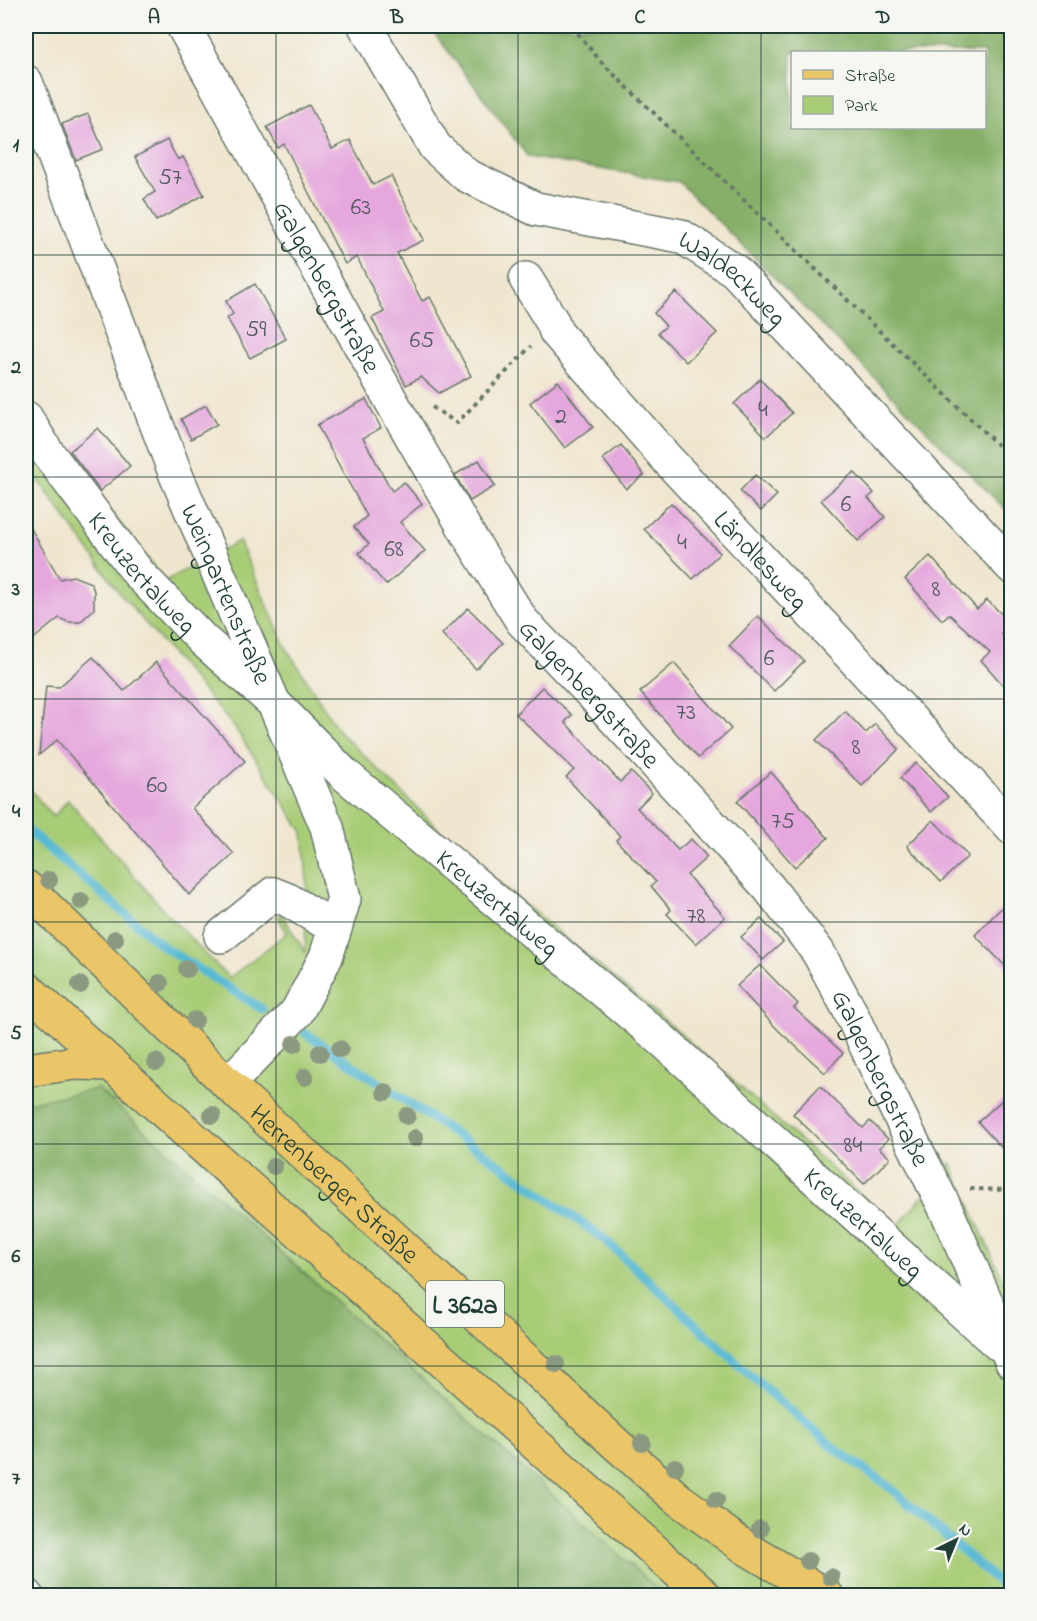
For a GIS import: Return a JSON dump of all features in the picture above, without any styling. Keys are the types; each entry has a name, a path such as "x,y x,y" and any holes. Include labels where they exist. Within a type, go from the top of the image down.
{"main road":[{"name":"Herrenberger Straße","path":"26,886 228,1084 616,1444 678,1499 746,1548 826,1596"},
{"path":"26,988 705,1596"},
{"path":"26,1070 75,1063 111,1064"}],"street":[{"name":"Galgenbergstraße","path":"183,26 393,404 469,536 522,621 592,694 769,888 818,952 851,1013 949,1216 1010,1356"},
{"name":"Waldeckweg","path":"365,26 435,147 466,176 536,208 681,236 735,271 1011,567"},
{"name":"Weingartenstraße","path":"26,82 176,475 327,827 344,899 326,957 297,1012 228,1084"},
{"name":"Ländlesweg","path":"526,279 553,323 556,332 667,459 1011,828"},
{"name":"Kreuzertalweg","path":"26,418 47,452 139,574 203,640 275,704 344,774 662,1040 1010,1356"},
{"path":"221,936 273,894 288,900 335,928"}],"path":[{"path":"572,26 600,61 1011,459"},
{"path":"393,404 412,394 457,423 553,323"}],"green space":[{"path":"429,26 1011,26 1011,515 679,182 528,157"},
{"path":"26,402 165,581 239,541 285,646 338,730 466,856 673,1027 897,1227 951,1163 1011,1299 1011,1595 664,1595 98,1089 26,1103 26,784 53,817 68,800 169,916 229,978 287,933 278,917 281,914 305,952 307,881 303,832 235,728 119,592 26,463"},
{"path":"98,1089 664,1595 26,1596 26,1103"}],"building":[{"path":"309,105 332,149 350,140 373,185 391,176 424,240 397,253 422,301 430,297 471,376 439,393 421,377 406,385 372,318 384,312 357,257 345,264 284,144 278,148 267,127"},
{"path":"88,114 103,149 76,160 62,124"},
{"path":"167,140 178,160 183,157 204,195 156,221 144,199 155,192 135,157"},
{"path":"255,284 286,339 250,358 227,318 233,314 226,301"},
{"path":"676,292 717,333 686,362 658,333 666,326 654,313"},
{"path":"760,379 792,413 766,437 734,404"},
{"path":"558,381 593,427 565,448 530,403"},
{"path":"366,399 381,428 363,438 392,491 404,482 422,504 400,522 425,551 386,585 359,553 369,544 354,527 367,516 317,425"},
{"path":"206,405 217,424 191,439 181,419"},
{"path":"98,428 130,466 100,491 70,451"},
{"path":"621,445 644,475 626,489 603,459"},
{"path":"479,460 495,486 470,501 455,475"},
{"path":"854,472 874,493 868,498 885,517 858,541 821,500"},
{"path":"755,475 777,495 761,511 740,491"},
{"path":"671,503 720,553 693,579 644,529"},
{"path":"26,520 60,579 73,576 91,583 94,591 94,609 80,622 68,622 59,618 26,645"},
{"path":"930,556 977,609 987,600 1011,623 1001,633 1005,638 1011,633 1011,694 981,660 990,652 949,614 942,620 905,579"},
{"path":"468,608 503,643 476,669 442,634"},
{"path":"758,616 804,661 774,691 729,646"},
{"path":"93,657 124,691 156,662 245,761 192,808 234,854 189,895 57,740 39,755 46,686 59,687"},
{"path":"674,663 731,729 698,758 640,692"},
{"path":"542,687 572,715 565,722 620,782 631,772 652,793 637,808 678,850 691,839 707,857 687,875 725,917 696,944 667,914 671,910 651,886 656,882 616,840 620,836 566,777 574,770 516,714"},
{"path":"845,711 866,733 875,724 899,749 862,786 816,740"},
{"path":"916,763 948,797 931,812 900,778"},
{"path":"771,772 828,838 795,867 737,801"},
{"path":"933,820 968,856 941,882 907,846"},
{"path":"1011,898 1011,972 975,935"},
{"path":"761,919 783,942 763,960 741,937"},
{"path":"760,965 798,1004 794,1008 843,1053 825,1073 779,1031 737,986"},
{"path":"820,1086 863,1128 870,1121 888,1139 879,1148 890,1158 864,1184 793,1114"},
{"path":"1011,1092 1011,1158 978,1122"}],"waterway":[{"path":"26,829 164,947 262,1009"},
{"path":"305,1033 492,1159 604,1239 751,1376 834,1448 888,1486 1012,1594"}]}
